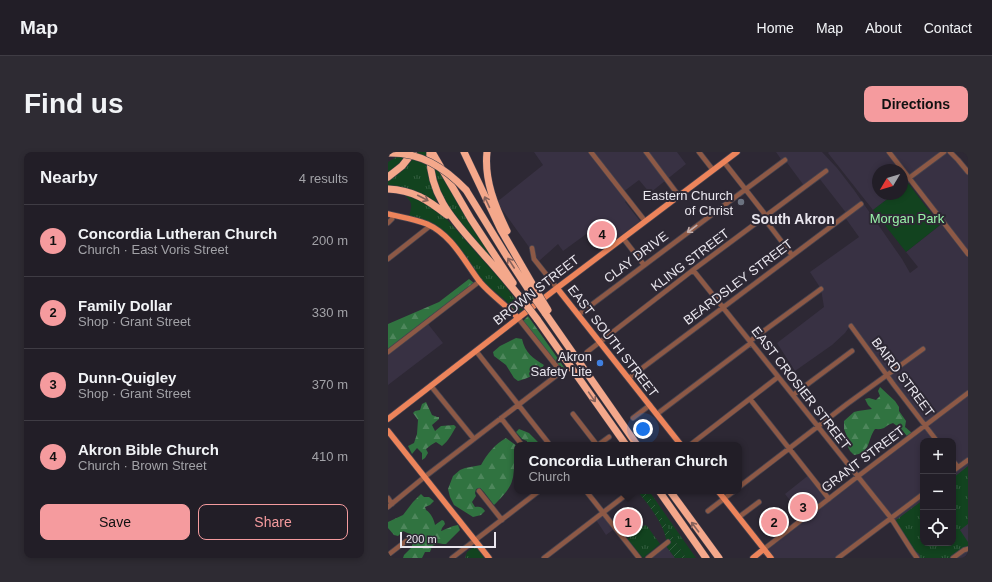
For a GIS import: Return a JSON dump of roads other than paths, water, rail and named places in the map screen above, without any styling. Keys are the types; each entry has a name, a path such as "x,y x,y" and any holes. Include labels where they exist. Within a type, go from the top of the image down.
{"highway":[{"path":"388,157 397,152"},
{"path":"388,177 402,166 413,152"},
{"path":"430,152 441,166 524,302"},
{"path":"430,152 430,168 442,204 453,220 488,259 537,319 624,442"},
{"path":"464,152 495,217 535,294"},
{"path":"487,152 488,182 497,208 513,243 518,261"},
{"path":"388,153 407,154 425,159 450,174 466,190 502,250 535,294 607,404 635,442"},
{"path":"388,189 406,191 419,196 432,203 453,220"},
{"path":"661,494 706,558"},
{"path":"672,494 719,558"}],"main road":[{"name":"BROWN STREET","path":"388,419 557,288 737,152"},
{"path":"390,214 416,220 440,232 450,241 480,281 518,318"},
{"name":"EAST SOUTH STREET","path":"557,288 679,442"},
{"path":"388,431 489,558"},
{"path":"720,494 771,558"},
{"name":"GRANT STREET","path":"753,558 764,549"}],"street":[{"path":"591,152 645,221"},
{"path":"646,152 679,196"},
{"path":"700,152 713,170"},
{"path":"888,152 968,254"},
{"path":"909,178 944,152"},
{"path":"950,152 968,172"},
{"name":"CLAY DRIVE","path":"578,315 785,160"},
{"path":"724,162 764,213 766,221 792,255"},
{"name":"KLING STREET","path":"587,352 826,171"},
{"name":"BEARDSLEY STREET","path":"629,378 861,204"},
{"path":"388,223 392,219 390,214"},
{"path":"388,259 430,226"},
{"path":"623,238 644,265"},
{"name":"EAST SOUTH STREET","path":"532,248 534,259 557,288"},
{"name":"EAST CROSIER STREET","path":"694,270 891,518 917,558"},
{"path":"388,352 480,281"},
{"path":"657,414 820,289"},
{"path":"388,507 561,372 518,318"},
{"name":"BAIRD STREET","path":"851,326 936,438"},
{"path":"742,485 818,426 923,349"},
{"path":"476,351 548,442"},
{"path":"792,395 852,351"},
{"path":"694,442 778,377"},
{"path":"431,386 474,439"},
{"name":"GRANT STREET","path":"764,549 968,393"},
{"path":"750,399 829,499"},
{"path":"633,418 650,405"},
{"path":"573,414 596,442"},
{"path":"501,418 520,442"},
{"path":"602,442 609,437"},
{"path":"956,465 958,467 968,460"},
{"path":"479,491 502,520"},
{"path":"452,558 535,494"},
{"path":"588,494 639,558"},
{"path":"544,558 627,494"},
{"path":"708,511 730,494"},
{"path":"838,558 920,496"},
{"path":"388,498 392,504"},
{"path":"739,517 759,502"},
{"path":"388,555 410,538"},
{"path":"648,558 668,542"},
{"path":"953,558 964,550 968,549"}],"place":[{"name":"Eastern Church of Christ","path":"741,202"},
{"name":"Akron Bible Church","path":"602,234"},
{"name":"Akron Safety Lite","path":"600,363"},
{"name":"Dunn-Quigley","path":"803,507"},
{"name":"Concordia Lutheran Church","path":"628,522"},
{"name":"Family Dollar","path":"774,522"}],"district":[{"name":"South Akron","path":"793,219"}],"park label":[{"name":"Morgan Park","path":"907,218"}]}
